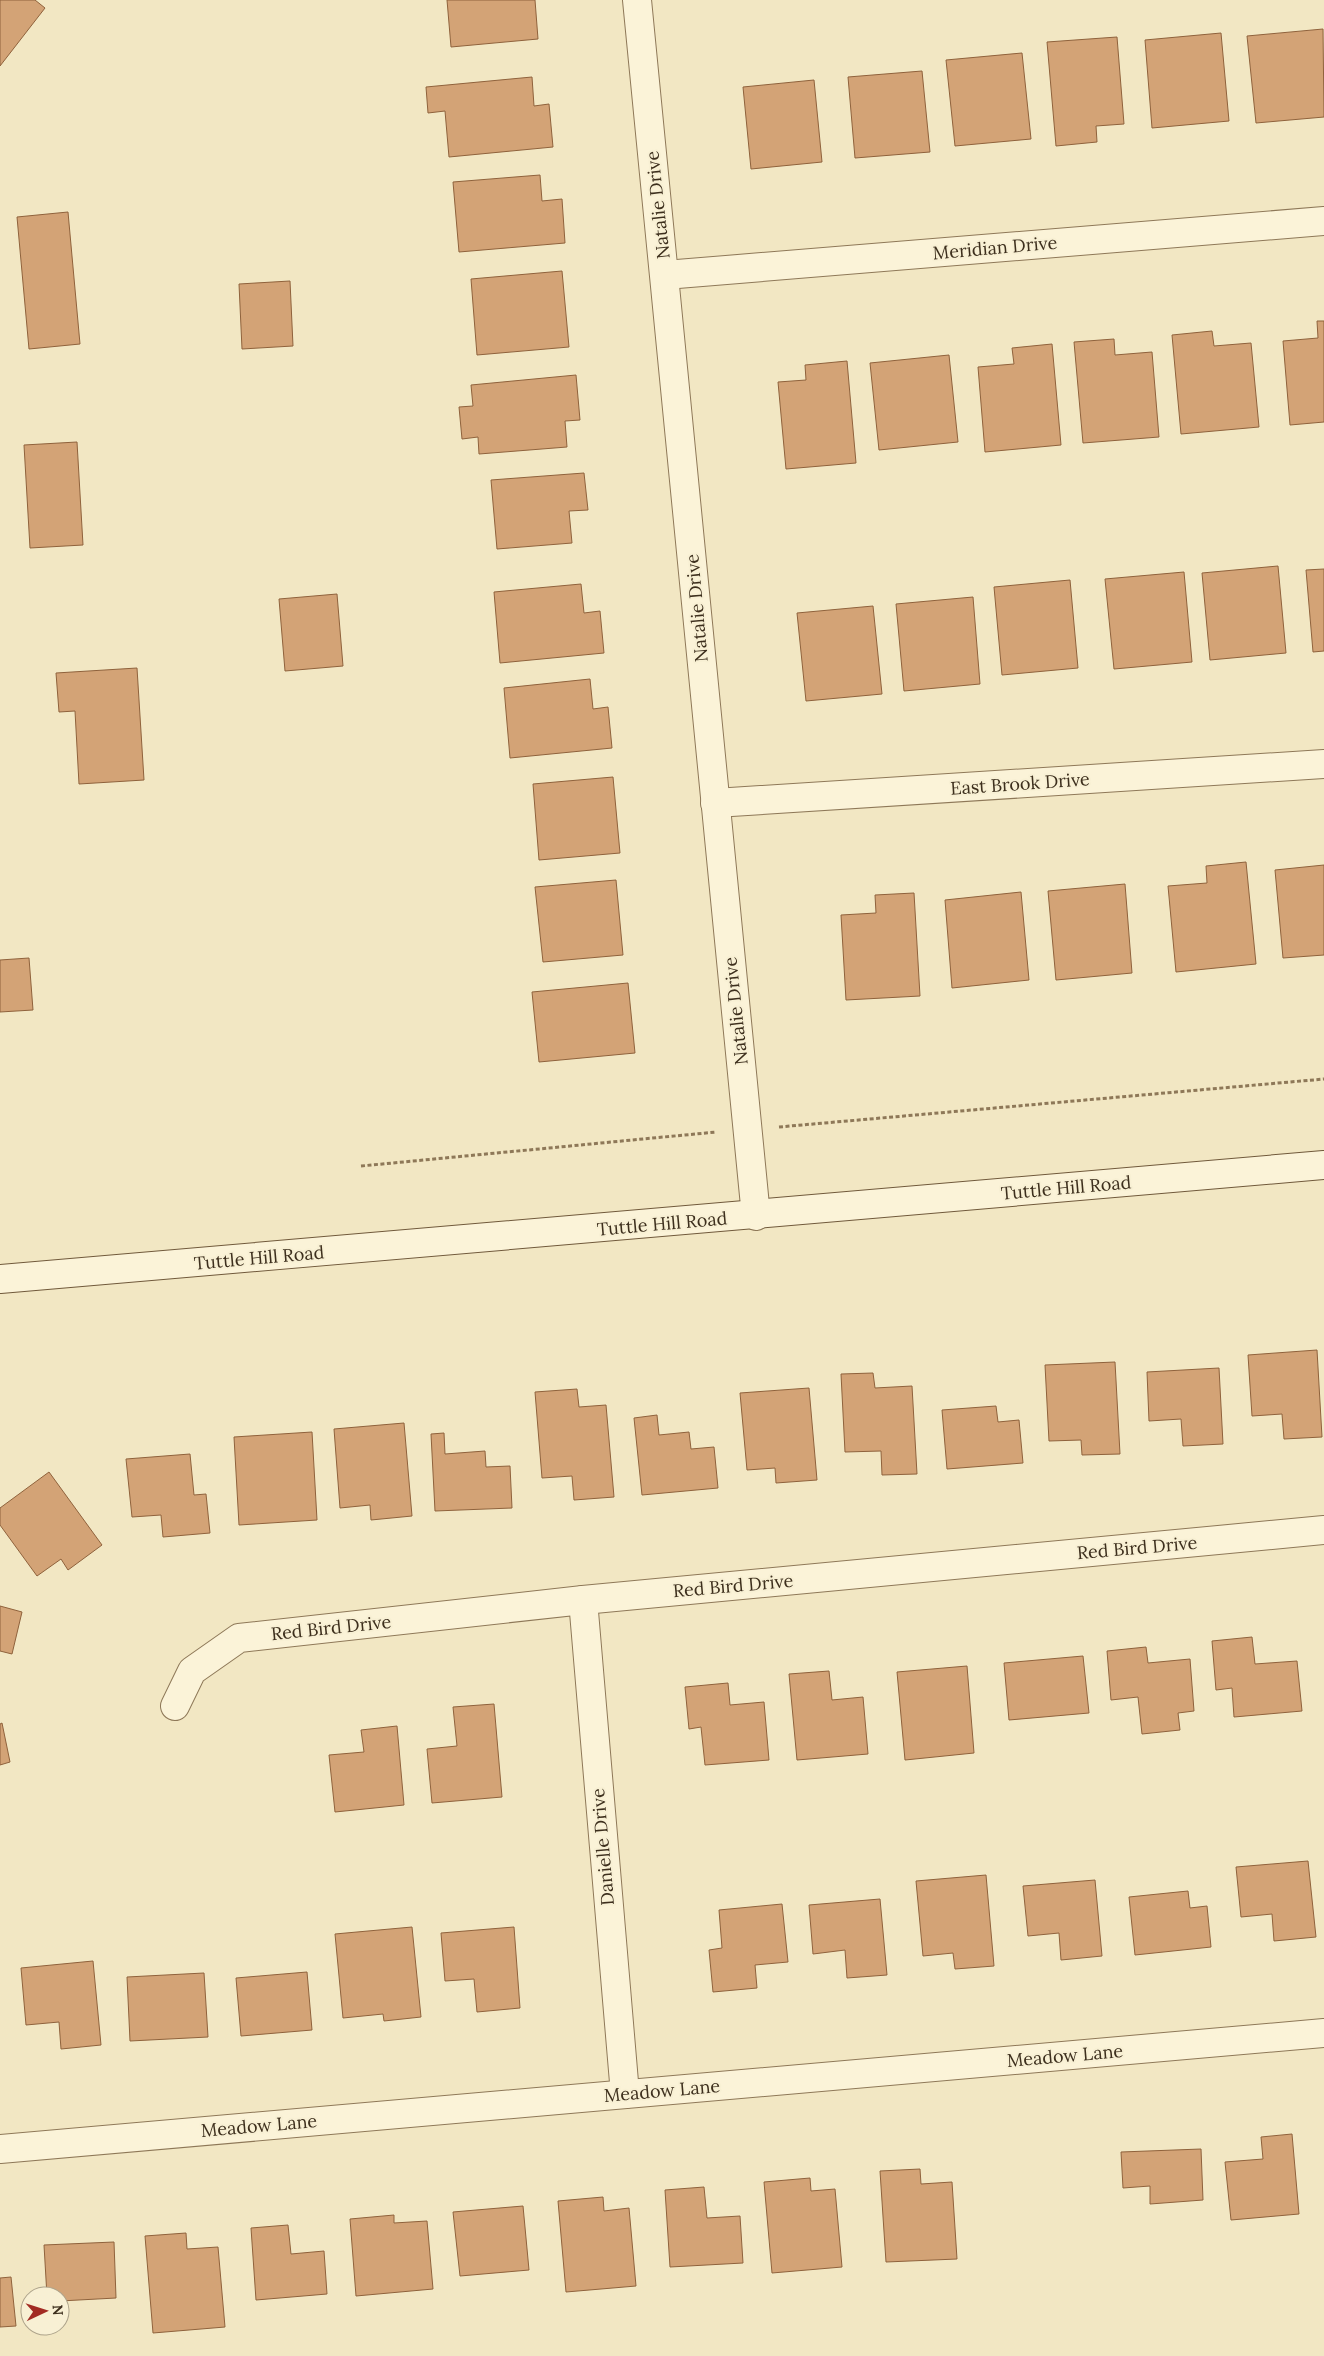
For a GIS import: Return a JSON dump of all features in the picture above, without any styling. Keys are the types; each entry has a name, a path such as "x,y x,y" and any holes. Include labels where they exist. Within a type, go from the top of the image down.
{"street":[{"name":"Natalie Drive","path":"637,0 756,1216"},
{"name":"Meridian Drive","path":"665,275 1324,221"},
{"name":"East Brook Drive","path":"715,803 1324,764"},
{"name":"Tuttle Hill Road","path":"0,1279 756,1216 1324,1166"},
{"name":"Red Bird Drive","path":"174,1706 192,1671 239,1638 583,1600 1324,1530"},
{"name":"Danielle Drive","path":"583,1600 625,2094"},
{"name":"Meadow Lane","path":"0,2149 1324,2033"}],"path":[{"path":"361,1166 748,1129 1324,1079"}],"building":[{"path":"0,0 35,0 45,8 0,66"},
{"path":"447,0 535,0 538,39 451,47"},
{"path":"1323,29 1324,117 1256,123 1247,36"},
{"path":"1221,33 1229,121 1152,128 1145,40"},
{"path":"1117,37 1124,124 1096,126 1097,142 1056,146 1047,42"},
{"path":"1022,53 1031,139 955,146 946,60"},
{"path":"922,71 930,152 855,158 848,77"},
{"path":"532,77 534,106 549,104 553,147 449,157 445,111 428,113 426,87"},
{"path":"814,80 822,162 751,169 743,87"},
{"path":"540,175 542,201 562,199 565,243 459,252 453,182"},
{"path":"68,212 80,344 29,349 17,217"},
{"path":"562,271 569,347 477,355 471,279"},
{"path":"290,281 293,346 242,349 239,284"},
{"path":"1317,321 1324,321 1324,422 1290,425 1283,341 1318,338"},
{"path":"1212,331 1214,346 1251,343 1259,427 1181,434 1172,335"},
{"path":"1114,339 1115,355 1152,352 1159,437 1083,443 1074,342"},
{"path":"1052,344 1061,445 985,452 978,367 1014,364 1012,348"},
{"path":"949,355 958,442 879,450 870,363"},
{"path":"847,361 856,463 786,469 778,382 806,380 805,365"},
{"path":"576,375 580,420 565,421 567,447 479,454 478,437 462,439 459,407 473,406 471,385"},
{"path":"77,442 83,545 30,548 24,445"},
{"path":"584,473 588,510 569,511 572,543 497,549 491,480"},
{"path":"1278,566 1286,653 1210,660 1202,573"},
{"path":"1324,569 1324,651 1313,652 1306,570"},
{"path":"1184,572 1192,662 1114,669 1105,579"},
{"path":"1070,580 1078,668 1002,675 994,587"},
{"path":"581,584 584,613 600,611 604,653 500,663 494,592"},
{"path":"337,594 343,666 285,671 279,599"},
{"path":"973,597 980,684 904,691 896,604"},
{"path":"873,606 882,694 806,701 797,613"},
{"path":"137,668 144,780 79,784 75,711 59,712 56,673"},
{"path":"590,679 593,709 608,707 612,748 510,758 504,688"},
{"path":"613,777 620,853 539,860 533,784"},
{"path":"1246,862 1256,964 1176,972 1168,886 1207,883 1206,866"},
{"path":"1324,865 1324,955 1283,958 1275,870"},
{"path":"616,880 623,955 543,962 535,887"},
{"path":"1125,884 1132,973 1056,980 1048,891"},
{"path":"1021,892 1029,980 952,988 945,900"},
{"path":"914,893 920,996 846,1000 841,915 876,913 875,895"},
{"path":"29,958 33,1010 0,1012 0,960"},
{"path":"628,983 635,1053 539,1062 532,992"},
{"path":"1317,1350 1322,1437 1284,1439 1282,1414 1252,1416 1248,1355"},
{"path":"1115,1362 1120,1454 1082,1455 1081,1440 1049,1441 1045,1365"},
{"path":"1219,1368 1223,1444 1183,1446 1181,1419 1149,1421 1147,1372"},
{"path":"873,1373 875,1388 912,1386 917,1474 882,1475 881,1451 845,1452 841,1374"},
{"path":"809,1388 817,1480 776,1483 775,1468 747,1470 740,1393"},
{"path":"577,1389 579,1407 606,1405 614,1497 574,1500 572,1476 542,1478 535,1392"},
{"path":"996,1406 998,1422 1019,1420 1023,1463 947,1469 942,1410"},
{"path":"657,1415 659,1435 689,1432 691,1449 714,1447 718,1488 642,1495 634,1418"},
{"path":"404,1423 412,1516 371,1520 370,1505 340,1508 334,1429"},
{"path":"312,1432 317,1520 239,1525 234,1437"},
{"path":"444,1433 445,1454 485,1451 486,1467 510,1466 512,1508 435,1511 431,1434"},
{"path":"190,1454 194,1495 206,1494 210,1533 163,1537 161,1515 132,1517 126,1459"},
{"path":"49,1472 102,1545 68,1570 61,1559 37,1576 0,1525 0,1508"},
{"path":"0,1606 22,1612 12,1654 0,1651"},
{"path":"1252,1637 1255,1664 1297,1661 1302,1711 1234,1717 1232,1688 1216,1690 1212,1641"},
{"path":"1146,1647 1148,1663 1190,1659 1194,1711 1178,1713 1180,1730 1142,1734 1138,1697 1111,1700 1107,1651"},
{"path":"1083,1656 1089,1713 1009,1720 1004,1663"},
{"path":"967,1666 974,1753 905,1760 897,1672"},
{"path":"829,1671 832,1700 863,1697 868,1754 797,1760 789,1674"},
{"path":"728,1683 730,1705 764,1702 769,1760 705,1765 701,1727 689,1729 685,1687"},
{"path":"494,1704 502,1797 432,1803 427,1749 457,1746 453,1707"},
{"path":"2,1723 10,1762 0,1765 0,1724"},
{"path":"397,1726 404,1805 335,1812 329,1755 364,1752 361,1730"},
{"path":"1308,1861 1316,1937 1274,1941 1272,1914 1241,1917 1236,1867"},
{"path":"986,1875 994,1966 955,1969 953,1953 923,1956 916,1881"},
{"path":"1095,1880 1102,1956 1061,1960 1059,1933 1028,1936 1023,1886"},
{"path":"1188,1891 1190,1908 1207,1906 1211,1947 1135,1955 1129,1897"},
{"path":"880,1899 887,1975 847,1978 845,1950 813,1954 809,1905"},
{"path":"782,1904 788,1962 755,1965 757,1988 713,1992 709,1950 722,1948 719,1910"},
{"path":"412,1927 421,2017 384,2021 383,2014 343,2018 335,1934"},
{"path":"514,1927 520,2008 477,2012 474,1979 445,1981 441,1933"},
{"path":"93,1961 101,2045 61,2049 59,2022 26,2025 21,1968"},
{"path":"307,1972 312,2030 241,2036 236,1978"},
{"path":"204,1973 208,2037 130,2041 127,1977"},
{"path":"1292,2134 1299,2214 1231,2220 1225,2162 1263,2159 1261,2137"},
{"path":"1201,2149 1203,2200 1150,2204 1150,2186 1123,2188 1121,2152"},
{"path":"920,2169 921,2184 952,2182 957,2259 886,2262 880,2171"},
{"path":"810,2178 811,2191 835,2189 842,2267 772,2273 764,2182"},
{"path":"704,2187 707,2218 740,2216 743,2263 670,2267 665,2190"},
{"path":"603,2197 604,2211 629,2208 636,2286 566,2292 558,2201"},
{"path":"523,2206 529,2270 460,2276 453,2212"},
{"path":"394,2215 394,2223 427,2221 433,2289 356,2296 350,2219"},
{"path":"288,2225 291,2254 324,2251 327,2294 256,2300 251,2228"},
{"path":"186,2233 187,2249 218,2247 225,2327 153,2333 145,2236"},
{"path":"114,2242 116,2298 70,2300 70,2286 46,2286 44,2245"},
{"path":"11,2277 16,2326 0,2327 0,2278"}]}
